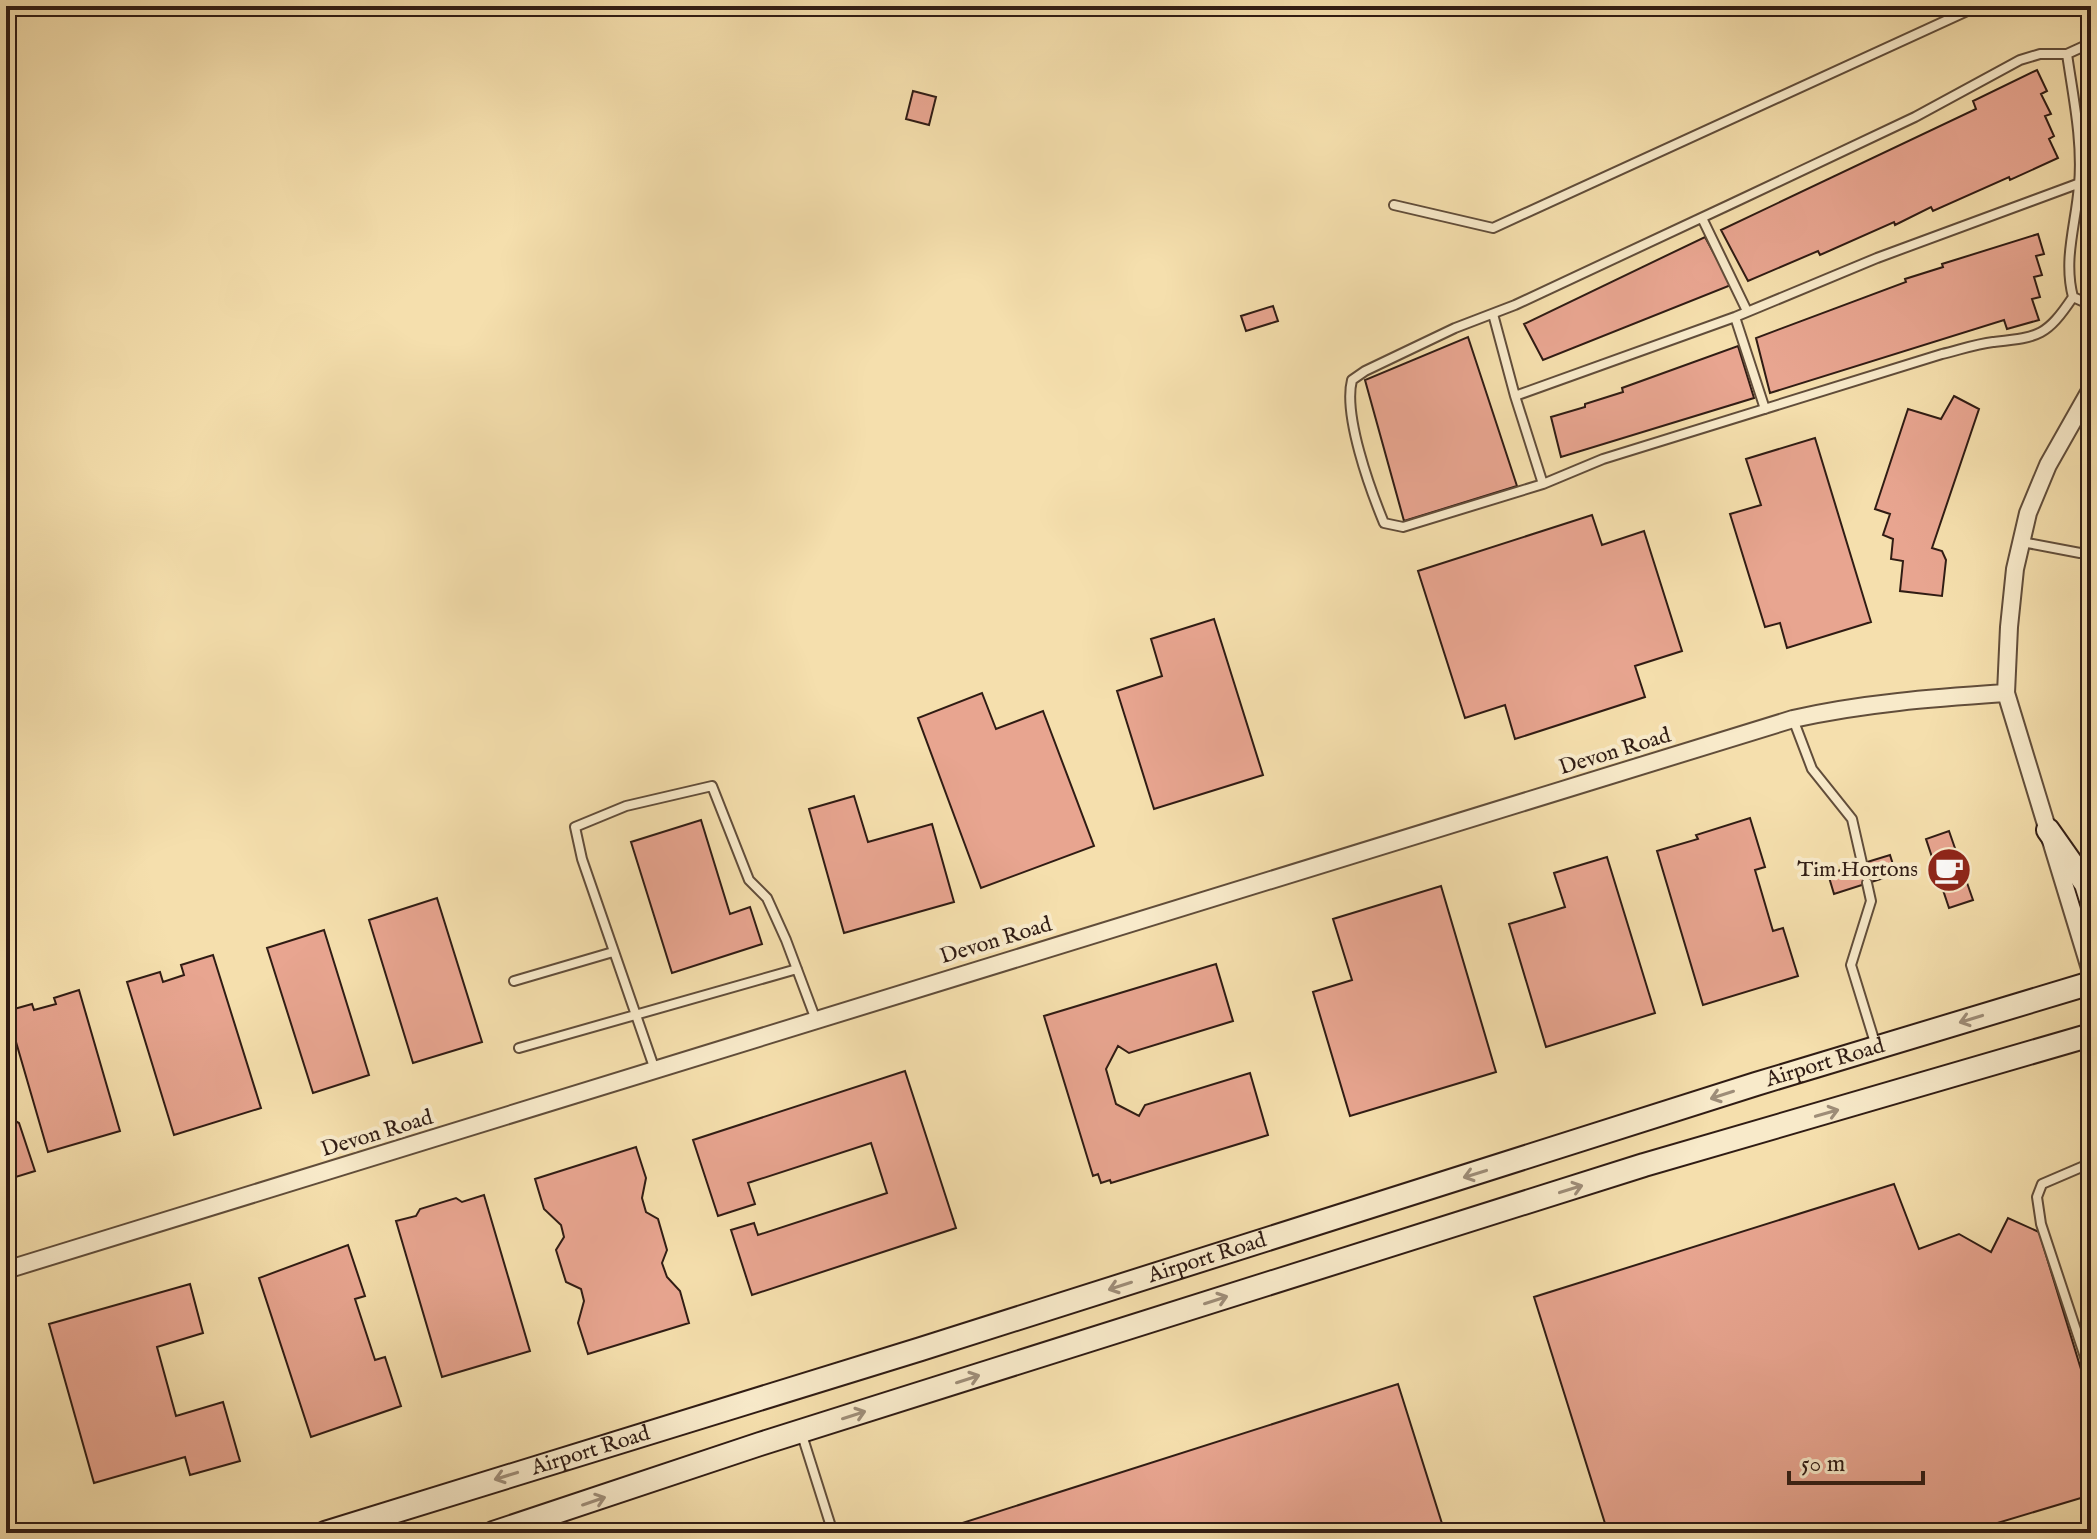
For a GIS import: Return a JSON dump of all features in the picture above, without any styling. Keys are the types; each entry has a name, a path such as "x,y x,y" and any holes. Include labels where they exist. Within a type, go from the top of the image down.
{"main road":[{"path":"2048,830 2086,884 2091,900"},
{"name":"Airport Road","path":"325,1533 966,1335 1877,1047 2091,983"},
{"name":"Airport Road","path":"493,1533 801,1432 1644,1165 2091,1035"}],"street":[{"path":"2091,389 2048,465 2028,513 2015,569 2006,693 2091,972"},
{"name":"Devon Road","path":"6,1270 1793,719 1883,703 2006,693"}],"lane":[{"path":"1394,205 1493,228 1978,6"},
{"path":"2067,54 2080,183 2068,257 2068,278 2073,297 2057,320 2031,337 1942,354 1603,459 1543,484 1418,525 1403,527 1384,523 1358,444 1349,394 1352,380 1365,371 1915,117 2020,60 2040,54 2067,54 2091,43"},
{"path":"1515,396 1735,317 1905,247 2080,183"},
{"path":"1702,218 1747,311"},
{"path":"2073,297 2091,305"},
{"path":"1493,314 1543,484"},
{"path":"1735,317 1765,409"},
{"path":"2021,542 2080,553 2091,550"},
{"path":"1793,719 1812,769 1852,819 1862,863"},
{"path":"655,1070 582,859 575,827 626,806 712,786 749,880 767,898 816,1020"},
{"path":"1867,883 1871,901 1851,965 1877,1047"},
{"path":"514,981 613,952"},
{"path":"519,1048 797,969"},
{"path":"2091,1163 2042,1184 2037,1197 2041,1224 2091,1375"},
{"path":"801,1432 833,1533"}],"building":[{"path":"2037,70 2047,91 2041,94 2051,114 2045,116 2054,136 2049,139 2058,158 1933,211 1931,207 1895,225 1894,222 1820,255 1818,251 1748,281 1721,230 1976,109 1973,101"},
{"path":"913,91 936,97 929,125 906,119"},
{"path":"2038,234 2044,254 2036,256 2042,275 2034,277 2040,297 2032,299 2039,320 2007,329 2004,320 1770,393 1756,338 1906,282 1905,279 1943,267 1942,264"},
{"path":"1705,237 1731,285 1543,360 1524,324"},
{"path":"1273,306 1278,321 1246,331 1241,316"},
{"path":"1468,337 1517,486 1404,521 1365,380"},
{"path":"1738,346 1754,398 1561,457 1551,417 1585,407 1585,404 1623,392 1622,388"},
{"path":"1954,396 1979,409 1932,548 1942,551 1946,560 1942,596 1900,591 1903,561 1891,559 1893,539 1883,535 1890,514 1875,509 1908,409 1941,419"},
{"path":"1815,438 1871,622 1787,648 1780,623 1765,627 1730,514 1761,505 1746,459"},
{"path":"1592,515 1602,545 1644,531 1682,651 1635,666 1645,697 1515,739 1505,705 1465,718 1418,571"},
{"path":"1214,619 1263,775 1154,809 1117,691 1162,676 1151,639"},
{"path":"982,693 996,729 1043,711 1094,846 981,888 918,718"},
{"path":"854,796 868,842 932,824 954,902 844,933 809,809"},
{"path":"1750,818 1765,867 1755,870 1773,931 1783,928 1798,976 1703,1005 1657,851 1698,839 1696,835"},
{"path":"701,820 730,914 750,907 762,944 672,973 631,842"},
{"name":"Tim Hortons","path":"1949,831 1973,900 1949,908 1926,839"},
{"path":"1890,855 1896,874 1834,894 1828,874"},
{"path":"1607,857 1655,1013 1546,1047 1509,924 1565,907 1554,873"},
{"path":"1441,886 1496,1072 1350,1116 1313,992 1352,980 1333,919"},
{"path":"437,898 482,1042 413,1063 369,920"},
{"path":"324,930 369,1075 313,1093 267,948"},
{"path":"213,955 261,1108 174,1135 127,982 160,972 163,982 184,975 181,965"},
{"path":"1216,964 1233,1021 1129,1053 1118,1046 1106,1069 1116,1104 1139,1116 1145,1105 1250,1073 1268,1135 1111,1183 1110,1180 1101,1183 1098,1174 1093,1176 1044,1016"},
{"path":"79,990 120,1131 48,1152 7,1011 32,1004 34,1010 56,1004 54,998"},
{"path":"905,1071 956,1228 752,1295 731,1230 754,1223 758,1235 887,1193 871,1143 748,1183 755,1204 718,1216 693,1140"},
{"path":"6,1098 13,1103 6,1116"},
{"path":"6,1116 19,1123 35,1171 6,1180"},
{"path":"636,1147 646,1178 642,1198 646,1212 658,1219 667,1250 662,1263 667,1277 680,1291 689,1323 588,1354 578,1323 584,1301 581,1289 566,1282 556,1250 564,1237 561,1225 544,1209 535,1179"},
{"path":"1894,1184 1919,1249 1959,1234 1991,1252 2008,1218 2039,1232 2091,1402 2091,1495 1964,1533 1608,1533 1534,1297"},
{"path":"484,1195 530,1351 442,1377 396,1221 416,1216 420,1209 456,1198 462,1202"},
{"path":"348,1245 365,1296 355,1299 375,1360 385,1357 401,1406 311,1437 259,1278"},
{"path":"190,1284 203,1333 157,1347 176,1416 223,1402 240,1461 190,1475 185,1457 94,1483 49,1324"},
{"path":"1398,1384 1445,1533 931,1533"}],"place":[{"name":"Tim Hortons","path":"1949,870"}]}
